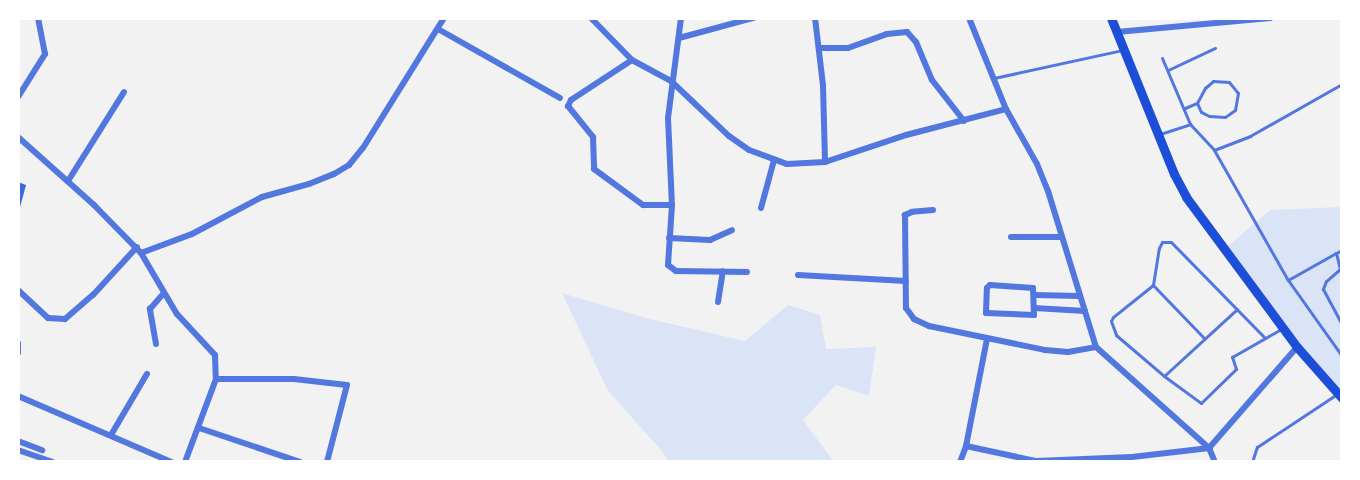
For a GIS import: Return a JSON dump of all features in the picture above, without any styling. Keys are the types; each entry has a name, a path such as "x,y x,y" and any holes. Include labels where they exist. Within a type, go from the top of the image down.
{"main road":[{"path":"1111,18 1174,174 1204,224 1297,346 1341,395"}],"street":[{"path":"18,97 45,54 38,18"},
{"path":"18,290 48,318 66,319 139,250 192,234 262,197 309,184 349,165 363,148 444,18"},
{"path":"591,18 632,60 671,81 729,136 749,150 787,164 825,162 906,135 1006,108"},
{"path":"681,18 668,118 672,205 668,265 670,268 747,272"},
{"path":"679,38 753,18"},
{"path":"815,18 823,85 825,162"},
{"path":"969,18 1006,108 1048,191 1096,347 1209,448 1215,462"},
{"path":"1117,32 1270,18"},
{"path":"438,29 560,98"},
{"path":"819,48 848,48 887,34 907,32 916,42 932,80 964,121"},
{"path":"632,60 570,100 568,106 593,137 594,169 643,205 672,205"},
{"path":"68,181 124,92"},
{"path":"18,137 68,181 139,250 163,294 184,323 211,348 217,364 216,379 185,462"},
{"path":"760,208 774,160"},
{"path":"933,210 905,214 906,308 918,321 987,339 1068,352 1096,347"},
{"path":"669,238 710,240 732,230"},
{"path":"1011,237 1061,237"},
{"path":"718,302 723,271"},
{"path":"798,275 906,281"},
{"path":"988,285 1032,287 1034,309 1034,315 986,312 988,285"},
{"path":"156,344 150,309 163,294"},
{"path":"1034,295 1080,296"},
{"path":"1034,309 1085,311"},
{"path":"960,462 966,446 987,339"},
{"path":"18,343 18,353"},
{"path":"966,446 1036,462 1104,460 1209,448 1297,346"},
{"path":"111,435 147,374"},
{"path":"216,379 294,379 347,385 327,462"},
{"path":"18,396 171,462"},
{"path":"199,428 300,462"},
{"path":"18,441 42,450"},
{"path":"18,450 52,462"}],"lane":[{"path":"1168,70 1215,48"},
{"path":"993,78 1124,49"},
{"path":"1162,58 1190,124 1214,150 1288,280 1342,356"},
{"path":"1185,108 1197,103 1205,88 1213,81 1229,82 1238,93 1235,110 1225,117 1209,116 1201,112 1197,103"},
{"path":"1214,150 1250,136 1342,84"},
{"path":"1158,135 1190,124"},
{"path":"1265,338 1171,242 1162,242 1159,248 1153,285 1113,317 1111,326 1116,335 1164,376 1201,403 1236,369 1232,357 1284,328"},
{"path":"1288,280 1342,250"},
{"path":"1336,253 1340,269 1326,281 1323,289 1342,324"},
{"path":"1153,285 1204,338"},
{"path":"1164,376 1237,309"},
{"path":"1252,462 1257,447 1341,395"}],"shaded area":[{"path":"1342,207 1342,402 1222,251 1270,210"},
{"path":"562,293 646,318 745,341 788,305 820,315 826,349 876,347 869,396 836,385 803,420 834,462 669,462 662,451 608,391"}],"building":[{"path":"18,182 26,185 19,211 18,211"}]}
